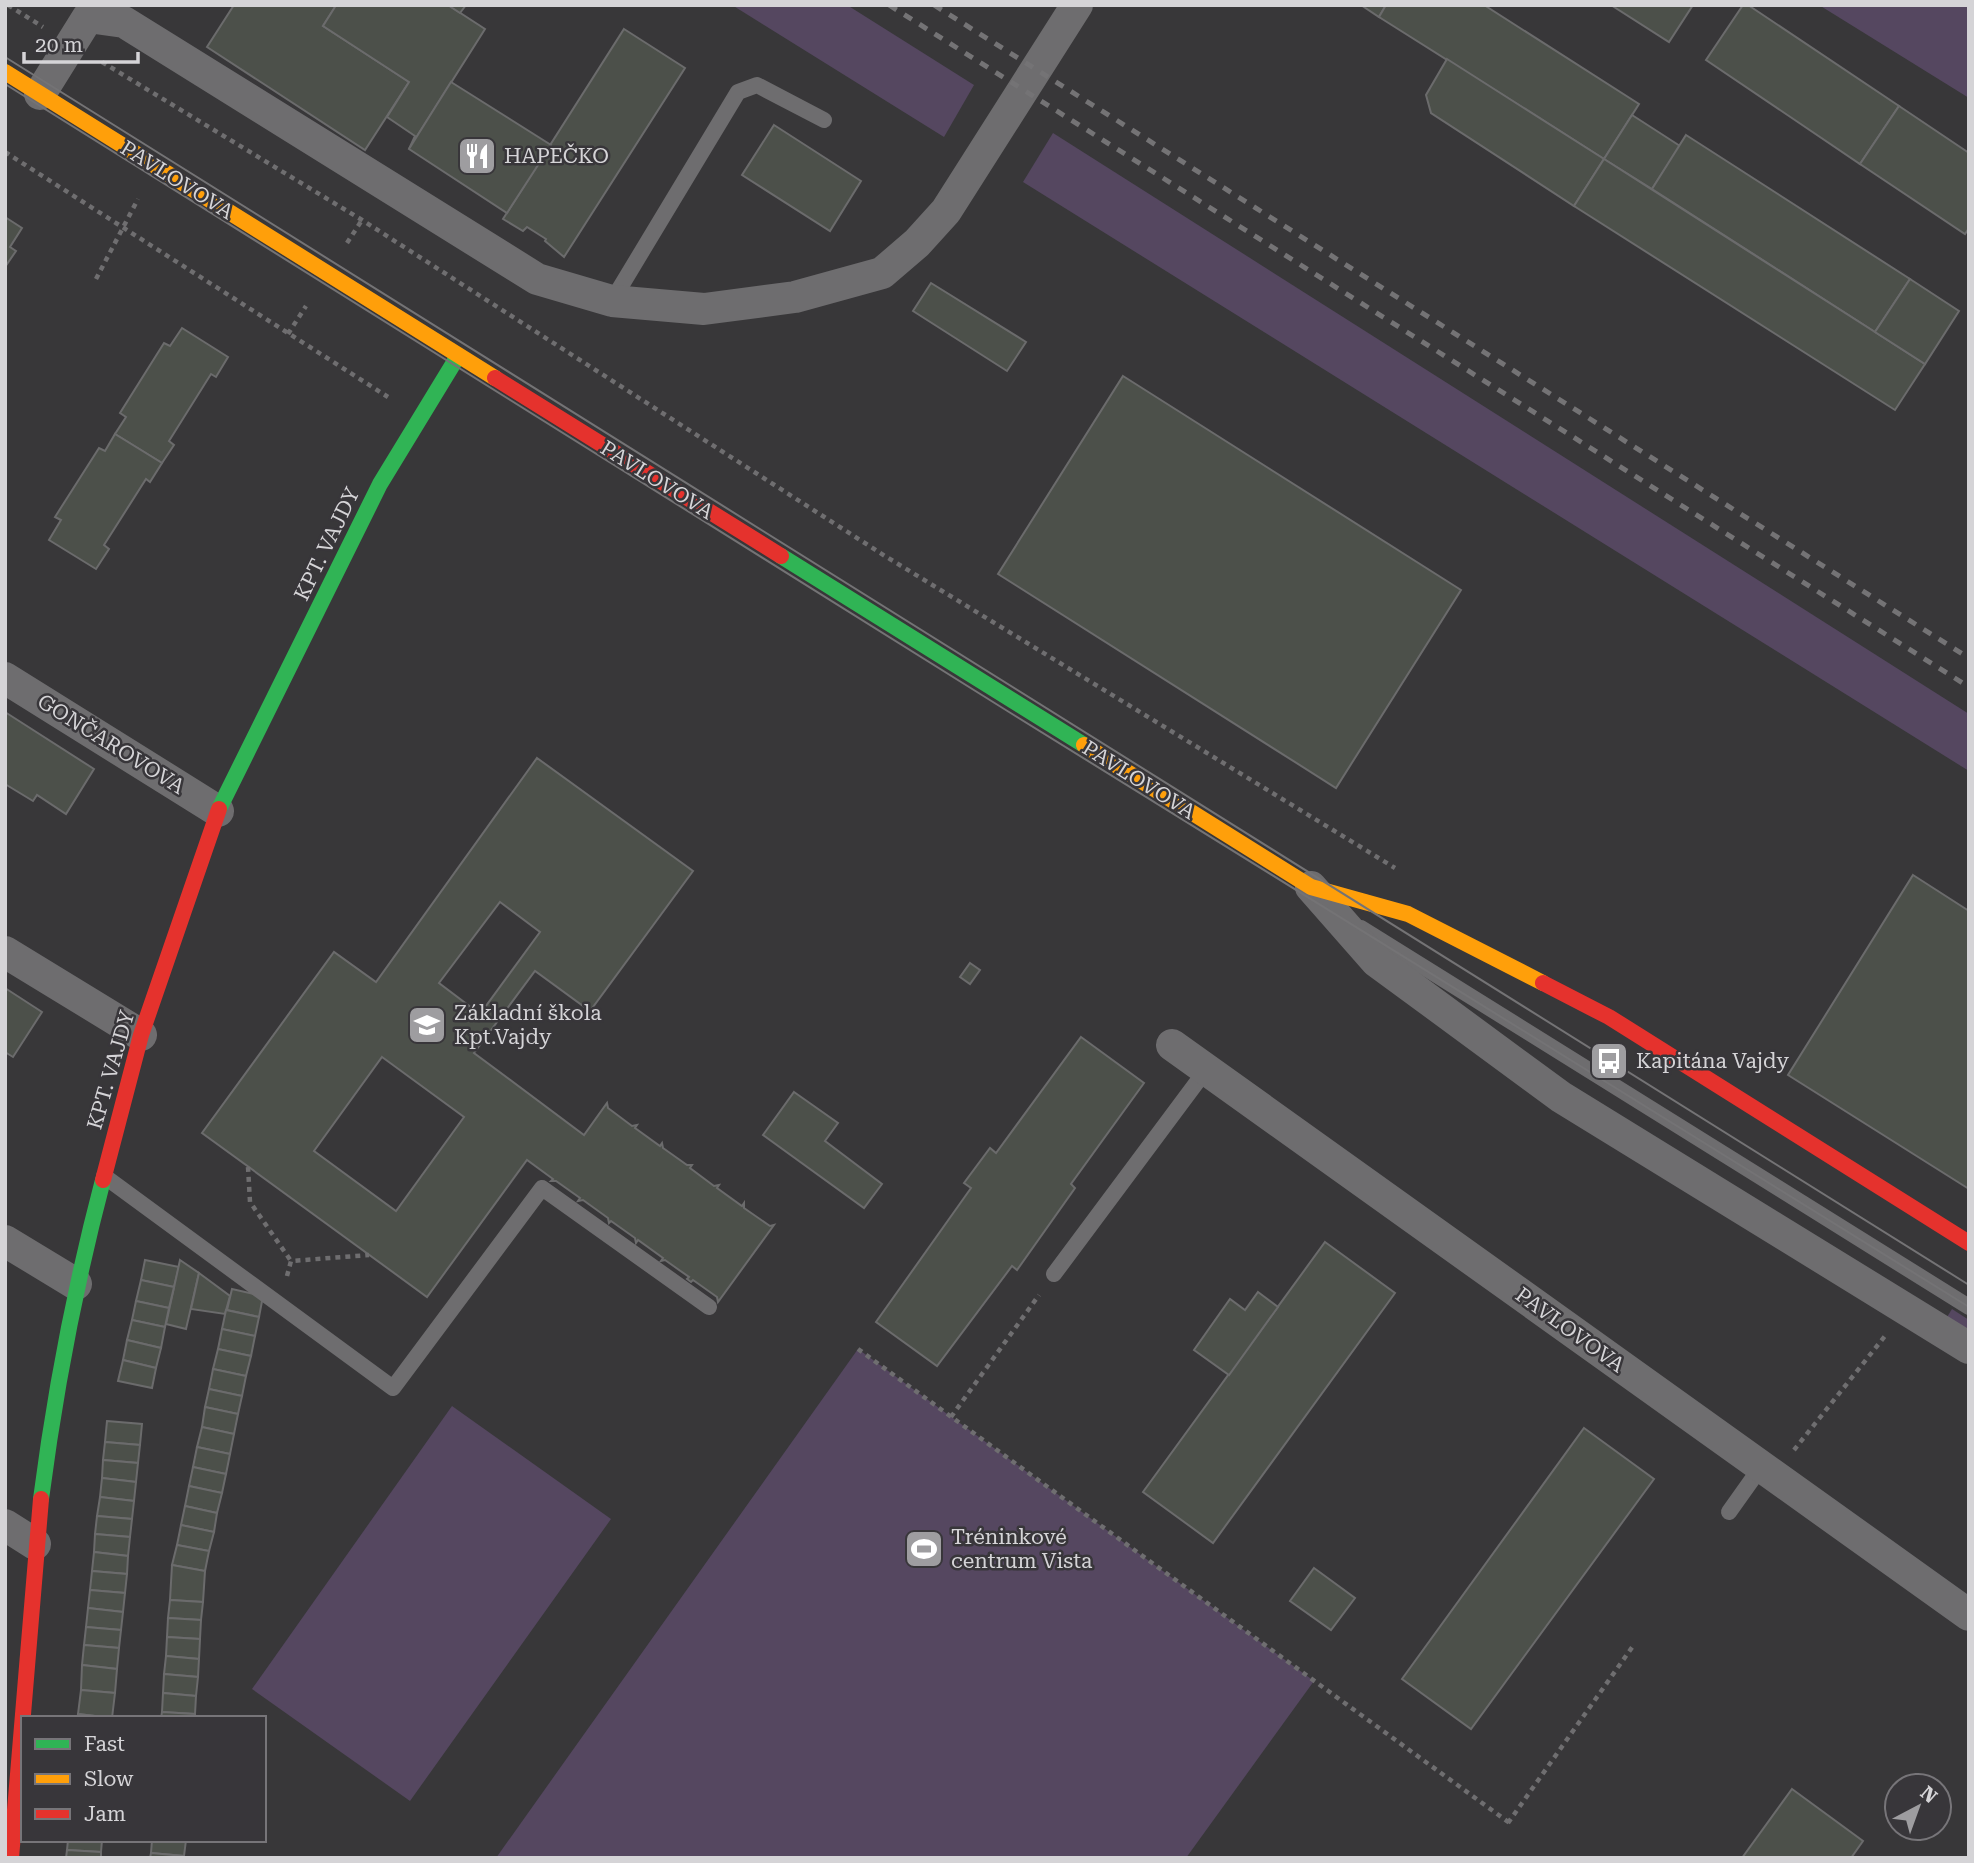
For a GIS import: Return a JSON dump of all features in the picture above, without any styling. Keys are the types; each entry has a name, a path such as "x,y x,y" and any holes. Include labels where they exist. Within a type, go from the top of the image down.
{"street":[{"path":"40,94 88,17 124,22 537,279 612,301 704,309 795,297 882,274 917,243 946,211 1077,5"},
{"name":"PAVLOVOVA","path":"5,72 1311,887 1408,914 1554,986 1609,1017 1969,1243"},
{"name":"KPT. VAJDY","path":"11,1858 9,1819 35,1544 55,1390 76,1284 141,1035 218,811 380,484 458,356"},
{"name":"GONČAROVOVA","path":"5,678 218,811"},
{"name":"PAVLOVOVA","path":"1311,887 1376,961 1561,1097 1969,1348"},
{"path":"5,952 141,1035"},
{"name":"PAVLOVOVA","path":"1172,1045 1969,1615"},
{"path":"5,1241 76,1284"},
{"path":"5,1525 35,1544"}],"lane":[{"path":"612,301 738,92 757,85 824,120"},
{"path":"1332,911 1969,1307"},
{"path":"1054,1274 1206,1070"},
{"path":"104,1177 393,1388 542,1188 709,1307"},
{"path":"1729,1512 1768,1471"}],"path":[{"path":"8,5 362,220 885,556 1408,876"},
{"path":"96,279 122,227"},
{"path":"248,1167 250,1202 291,1261"},
{"path":"291,1261 369,1255"},
{"path":"278,1304 291,1261"},
{"path":"951,1417 1054,1274"},
{"path":"1768,1471 1885,1335"},
{"path":"858,1349 1509,1823 1633,1646"}],"shaded area":[{"path":"732,5 847,5 974,85 944,137"},
{"path":"1819,5 1969,5 1969,98"},
{"path":"1053,133 1969,714 1969,771 1023,182"},
{"path":"1952,1309 1969,1320 1969,1336 1944,1322"},
{"name":"Tréninkové centrum Vista","path":"858,1349 1314,1681 1186,1858 496,1858"},
{"path":"452,1406 611,1519 410,1801 252,1689"}],"building":[{"path":"234,5 333,5 335,7 323,26 409,82 365,150 207,47"},
{"path":"333,5 448,5 485,29 409,149 415,136 387,117 409,82 323,26 335,7"},
{"path":"448,5 466,5 460,13"},
{"path":"1361,5 1386,5 1379,17"},
{"path":"1386,5 1484,5 1639,104 1604,159 1379,17"},
{"path":"1611,5 1693,5 1669,42"},
{"path":"1743,5 1748,5 1899,106 1860,164 1706,60"},
{"path":"624,29 685,68 564,257 545,241 546,239 527,227 523,231 503,219"},
{"path":"1447,59 1604,159 1574,206 1431,113 1426,95"},
{"path":"451,82 551,145 507,213 409,149"},
{"path":"1899,106 1969,153 1969,228 1965,234 1860,164"},
{"path":"1632,115 1680,146 1652,189 1604,159"},
{"path":"774,125 861,181 830,231 742,175"},
{"path":"1686,135 1910,279 1875,332 1652,189"},
{"path":"1604,159 1925,364 1895,410 1574,206"},
{"path":"5,217 22,228 10,247 16,251 5,267"},
{"path":"1910,279 1959,311 1925,364 1875,332"},
{"path":"931,283 1026,342 1007,371 913,311"},
{"path":"182,328 228,357 216,377 211,374 169,441 174,445 162,463 115,434 126,417 120,413 164,343 170,346"},
{"path":"1123,376 1461,590 1336,788 998,574"},
{"path":"115,434 162,463 150,482 146,479 104,545 109,549 96,569 49,540 61,520 55,517 99,448 105,451"},
{"path":"5,712 94,769 66,814 37,795 33,801 5,784"},
{"path":"537,758 693,871 590,1011 535,971 474,1053 584,1135 607,1103 608,1108 632,1126 637,1125 635,1128 660,1146 662,1143 663,1148 687,1165 692,1165 690,1168 714,1186 719,1185 717,1188 742,1206 744,1203 744,1208 770,1226 774,1225 718,1302 717,1297 693,1280 691,1282 687,1279 689,1277 665,1260 661,1261 663,1258 638,1240 636,1243 635,1238 611,1221 609,1223 608,1218 583,1200 578,1201 580,1198 556,1181 551,1181 553,1179 527,1160 427,1297 202,1133 334,952 376,982","holes":["500,902 540,932 480,1014 439,983","382,1057 464,1117 396,1211 314,1151"]},
{"path":"1913,875 1969,911 1969,1189 1788,1075"},
{"path":"970,963 980,970 970,984 960,977"},
{"path":"5,988 42,1012 13,1057 5,1052"},
{"path":"1081,1037 1144,1083 1071,1184 1075,1188 1017,1270 1012,1266 937,1366 876,1322 971,1188 964,1183 990,1148 996,1153"},
{"path":"794,1092 838,1123 825,1141 882,1184 864,1208 763,1135"},
{"path":"1325,1242 1395,1293 1213,1543 1143,1492"},
{"path":"145,1260 179,1267 174,1287 141,1280"},
{"path":"180,1260 199,1273 186,1329 166,1324"},
{"path":"199,1273 230,1296 225,1314 191,1309"},
{"path":"141,1280 174,1287 169,1308 136,1301"},
{"path":"232,1289 263,1296 259,1317 227,1310"},
{"path":"1258,1292 1278,1307 1229,1375 1194,1350 1230,1299 1245,1310"},
{"path":"136,1301 169,1308 165,1327 132,1320"},
{"path":"226,1310 259,1317 255,1336 222,1329"},
{"path":"132,1320 165,1327 161,1348 127,1340"},
{"path":"222,1329 255,1336 251,1356 218,1349"},
{"path":"127,1340 161,1348 156,1368 123,1360"},
{"path":"218,1349 251,1356 246,1376 213,1369"},
{"path":"123,1360 156,1368 152,1388 118,1381"},
{"path":"213,1369 246,1376 242,1396 209,1389"},
{"path":"209,1389 242,1396 238,1414 205,1407"},
{"path":"205,1407 238,1414 234,1434 202,1427"},
{"path":"107,1421 142,1424 140,1445 105,1442"},
{"path":"202,1427 234,1434 230,1454 197,1447"},
{"path":"1584,1428 1654,1479 1471,1729 1402,1679"},
{"path":"105,1442 140,1445 138,1463 103,1460"},
{"path":"197,1447 230,1454 226,1474 193,1467"},
{"path":"103,1460 138,1463 136,1482 102,1478"},
{"path":"193,1467 226,1474 222,1493 189,1486"},
{"path":"102,1478 136,1482 134,1501 100,1497"},
{"path":"189,1486 222,1493 217,1513 185,1506"},
{"path":"100,1497 134,1501 132,1519 97,1516"},
{"path":"185,1506 217,1513 214,1532 181,1525"},
{"path":"97,1516 132,1519 130,1537 95,1534"},
{"path":"181,1525 214,1532 209,1551 177,1545"},
{"path":"95,1534 130,1537 128,1556 94,1552"},
{"path":"177,1545 209,1551 205,1571 172,1565"},
{"path":"94,1552 128,1556 127,1574 92,1571"},
{"path":"172,1565 205,1571 203,1602 170,1600"},
{"path":"1314,1568 1355,1598 1331,1630 1290,1601"},
{"path":"92,1571 127,1574 125,1593 90,1590"},
{"path":"90,1590 125,1593 123,1612 88,1608"},
{"path":"170,1600 203,1602 201,1620 168,1618"},
{"path":"88,1608 123,1612 121,1630 86,1627"},
{"path":"168,1618 201,1620 200,1639 167,1637"},
{"path":"86,1627 121,1630 119,1648 84,1645"},
{"path":"167,1637 200,1639 199,1659 166,1656"},
{"path":"84,1645 119,1648 117,1669 82,1665"},
{"path":"166,1656 199,1659 198,1677 164,1674"},
{"path":"82,1665 117,1669 115,1693 81,1690"},
{"path":"164,1674 198,1677 196,1696 163,1693"},
{"path":"81,1690 115,1693 112,1716 78,1714"},
{"path":"163,1693 196,1696 195,1714 162,1712"},
{"path":"162,1712 195,1714 195,1716 161,1716"},
{"path":"1792,1789 1863,1841 1851,1858 1742,1858"},
{"path":"68,1842 102,1842 101,1852 67,1850"},
{"path":"152,1842 186,1842 184,1856 151,1853"},
{"path":"67,1850 101,1852 101,1858 66,1858"},
{"path":"151,1853 184,1856 184,1858 150,1858"}],"tram line":[{"path":"5,57 1969,1285"},
{"path":"5,84 1009,712 1969,1307"}],"railway":[{"path":"889,5 1969,687"},
{"path":"934,5 1969,658"}],"traffic: fast":[{"path":"219,809 380,484 458,356"},
{"path":"781,556 1084,745"},
{"path":"41,1499 67,1339 103,1180"}],"traffic: slow":[{"path":"5,72 495,378"},
{"path":"1084,745 1311,887 1408,914 1543,983"}],"traffic: jam":[{"path":"495,378 781,556"},
{"path":"103,1180 141,1035 219,809"},
{"path":"1543,983 1609,1017 1969,1243"},
{"path":"23,1716 41,1499"},
{"path":"11,1858 21,1738"}],"place":[{"name":"HAPEČKO","path":"477,156"},
{"name":"Základní škola Kpt.Vajdy","path":"427,1025"},
{"name":"Kapitána Vajdy","path":"1609,1061"},
{"name":"Tréninkové centrum Vista","path":"924,1549"}]}
